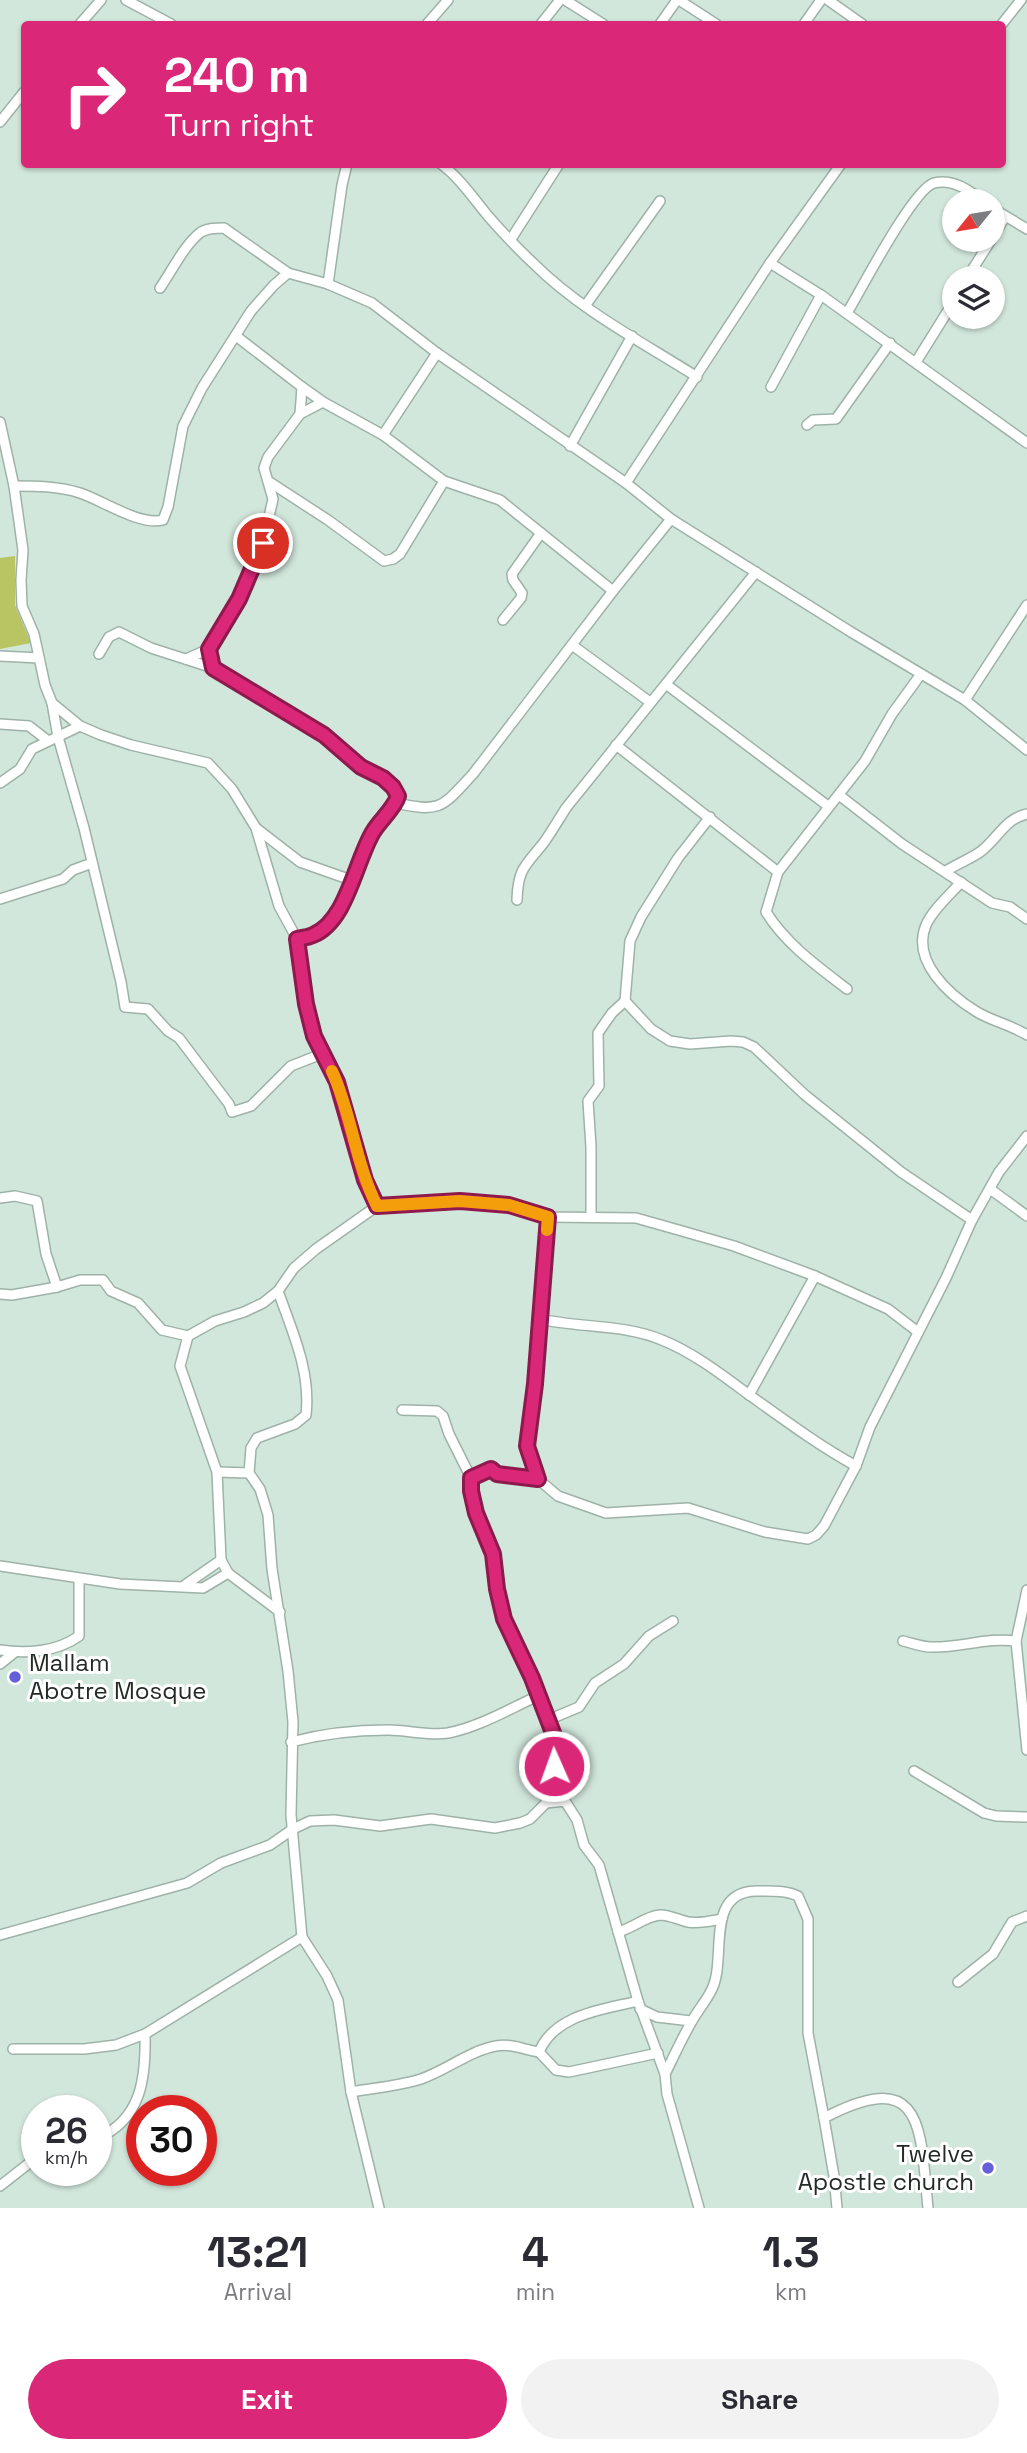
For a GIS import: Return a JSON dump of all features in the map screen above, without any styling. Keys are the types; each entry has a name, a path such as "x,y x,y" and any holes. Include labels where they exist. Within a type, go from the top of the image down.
{"street":[{"path":"83,21 101,0"},
{"path":"126,0 165,21"},
{"path":"430,21 448,0"},
{"path":"544,21 563,0 598,21"},
{"path":"662,21 678,0 711,21"},
{"path":"806,21 821,0"},
{"path":"828,0 858,21"},
{"path":"1004,21 1021,0"},
{"path":"0,122 21,96"},
{"path":"328,284 346,168"},
{"path":"445,168 533,263 585,306 697,377"},
{"path":"511,239 556,168"},
{"path":"626,483 770,263 838,168"},
{"path":"847,313 911,206 928,186 937,182 961,185 967,189"},
{"path":"585,306 660,201"},
{"path":"1005,217 1027,229"},
{"path":"160,288 201,232 224,228 288,273 328,284 372,303 437,353 626,483 671,519 965,700 1027,750"},
{"path":"770,263 890,343 1027,443"},
{"path":"14,486 41,486 80,493 148,520 163,520 168,507 183,426 202,388 251,310 288,273"},
{"path":"771,387 821,295"},
{"path":"916,362 942,320"},
{"path":"570,446 632,335"},
{"path":"236,337 323,402 383,435 444,481 500,500 613,591"},
{"path":"807,425 813,420 836,419 890,343"},
{"path":"383,435 437,353"},
{"path":"300,414 302,387"},
{"path":"186,659 209,649 239,599 263,543 273,499 264,468 268,457 300,414 323,402"},
{"path":"0,422 14,486 23,550 22,606 34,634 52,703 58,737 92,863 125,1007 148,1009 168,1031 179,1038 229,1104 232,1112 251,1106 291,1066 324,1053"},
{"path":"268,481 384,561 400,554 444,481"},
{"path":"396,803 427,810 447,802 473,774 671,519"},
{"path":"503,620 522,593 512,574 541,533"},
{"path":"517,901 518,883 523,867 544,843 566,808 756,572"},
{"path":"965,700 1027,605"},
{"path":"99,654 108,637 119,632 151,648 213,668 324,735 361,767 383,778 393,787 398,796 396,803 372,834 343,903 327,926 314,935 297,939"},
{"path":"572,645 650,702"},
{"path":"209,649 213,668"},
{"path":"0,656 39,658"},
{"path":"847,989 813,964 780,931 766,912 778,872 865,761 892,714 921,674"},
{"path":"667,685 828,806"},
{"path":"52,703 80,726 131,745 208,763 232,789 256,828 279,906 297,939 306,1004 314,1036 337,1082 365,1180 377,1206"},
{"path":"0,724 29,726 47,740"},
{"path":"0,783 20,769 32,749 80,726"},
{"path":"616,746 778,872"},
{"path":"839,795 902,844 992,903 1010,907 1027,919"},
{"path":"946,871 979,853 1004,825 1027,814"},
{"path":"591,1216 591,1147 587,1101 599,1086 598,1033 612,1013 625,1001 630,941 641,917 710,817"},
{"path":"256,828 300,862 351,880"},
{"path":"0,898 63,879 73,870 92,863"},
{"path":"961,882 926,926 927,965 949,990 978,1013 1027,1035"},
{"path":"625,1001 651,1029 670,1041 690,1044 731,1041 754,1047 805,1095 901,1172 972,1220"},
{"path":"548,1217 527,1446 538,1479 558,1496 606,1513 688,1508 765,1532 808,1539 824,1527 856,1466 870,1427 972,1220 999,1172 1027,1136"},
{"path":"990,1189 1027,1216"},
{"path":"0,1198 15,1196 37,1201 46,1254 57,1287"},
{"path":"0,1294 12,1295 80,1280 103,1280 111,1291 138,1303 162,1330 188,1336 215,1321 263,1303 278,1291 294,1268 316,1249 377,1206 460,1201 509,1205 548,1217 636,1218 734,1246 815,1276 888,1309 918,1332"},
{"path":"749,1395 815,1276"},
{"path":"278,1291 304,1366 306,1415 295,1424 257,1438 251,1448 249,1473 260,1489 268,1515 272,1569 293,1722 290,1796 302,1937 327,1976 338,2000 351,2092 379,2208"},
{"path":"540,1319 567,1325 628,1330 660,1339 690,1354 810,1439 856,1466"},
{"path":"188,1336 180,1366 216,1472 221,1560 228,1573 280,1612"},
{"path":"402,1410 437,1411 443,1416 471,1478 476,1513 493,1554 504,1619 532,1678 558,1746 546,1804"},
{"path":"471,1478 491,1469 497,1474 538,1479"},
{"path":"216,1472 249,1473"},
{"path":"185,1586 221,1560"},
{"path":"0,1566 142,1586 203,1588 228,1573"},
{"path":"0,1650 15,1652 58,1647 79,1636 79,1579"},
{"path":"1027,1590 1016,1641 1027,1750"},
{"path":"548,1720 579,1707 595,1683 624,1664 649,1636 673,1621"},
{"path":"903,1641 928,1647 994,1639 1016,1641"},
{"path":"0,1664 15,1652"},
{"path":"291,1742 319,1734 390,1730 446,1733 474,1725 538,1696"},
{"path":"915,1771 984,1813 1027,1817"},
{"path":"0,1935 187,1883 221,1863 270,1845 310,1821 380,1826 431,1819 495,1828 508,1827 530,1819 546,1804 565,1801 573,1811 583,1845 599,1865 639,2005 665,2074 667,2094 699,2208"},
{"path":"665,2074 691,2021 713,1988 719,1968 722,1919 727,1905 736,1896 749,1891 789,1892 798,1896 808,1919 808,2033 834,2176 837,2208"},
{"path":"618,1932 661,1915 688,1922 722,1919"},
{"path":"958,1982 993,1954 1012,1922 1027,1916"},
{"path":"13,2049 106,2047 145,2034 302,1937"},
{"path":"539,2052 545,2038 566,2021 639,2005 657,2017 691,2021"},
{"path":"112,2130 120,2126 136,2101 146,2067 145,2034"},
{"path":"351,2092 421,2079 497,2045 514,2045 539,2052 556,2070 569,2072 658,2053"},
{"path":"824,2118 852,2104 879,2098 896,2101 907,2107 919,2131 927,2180 928,2208"},
{"path":"0,2186 21,2170"}],"green space":[{"path":"15,556 15,605 31,643 0,649 0,558"}],"slow traffic":[{"path":"332,1071 365,1180 377,1206 460,1201 509,1205 548,1217 547,1230"}],"place":[{"name":"Mallam Abotre Mosque","path":"15,1677"},
{"name":"Twelve Apostle church","path":"988,2168"}],"route":[{"path":"263,543 239,599 209,649 213,668 324,735 361,767 383,778 398,796 396,803 372,834 335,917 314,935 297,939 306,1004 314,1036 337,1082 365,1180 377,1206 460,1201 509,1205 548,1217 535,1384 527,1446 538,1479 497,1474 491,1469 471,1478 471,1491 476,1513 493,1554 504,1619 532,1678 558,1746 554,1766"}]}
